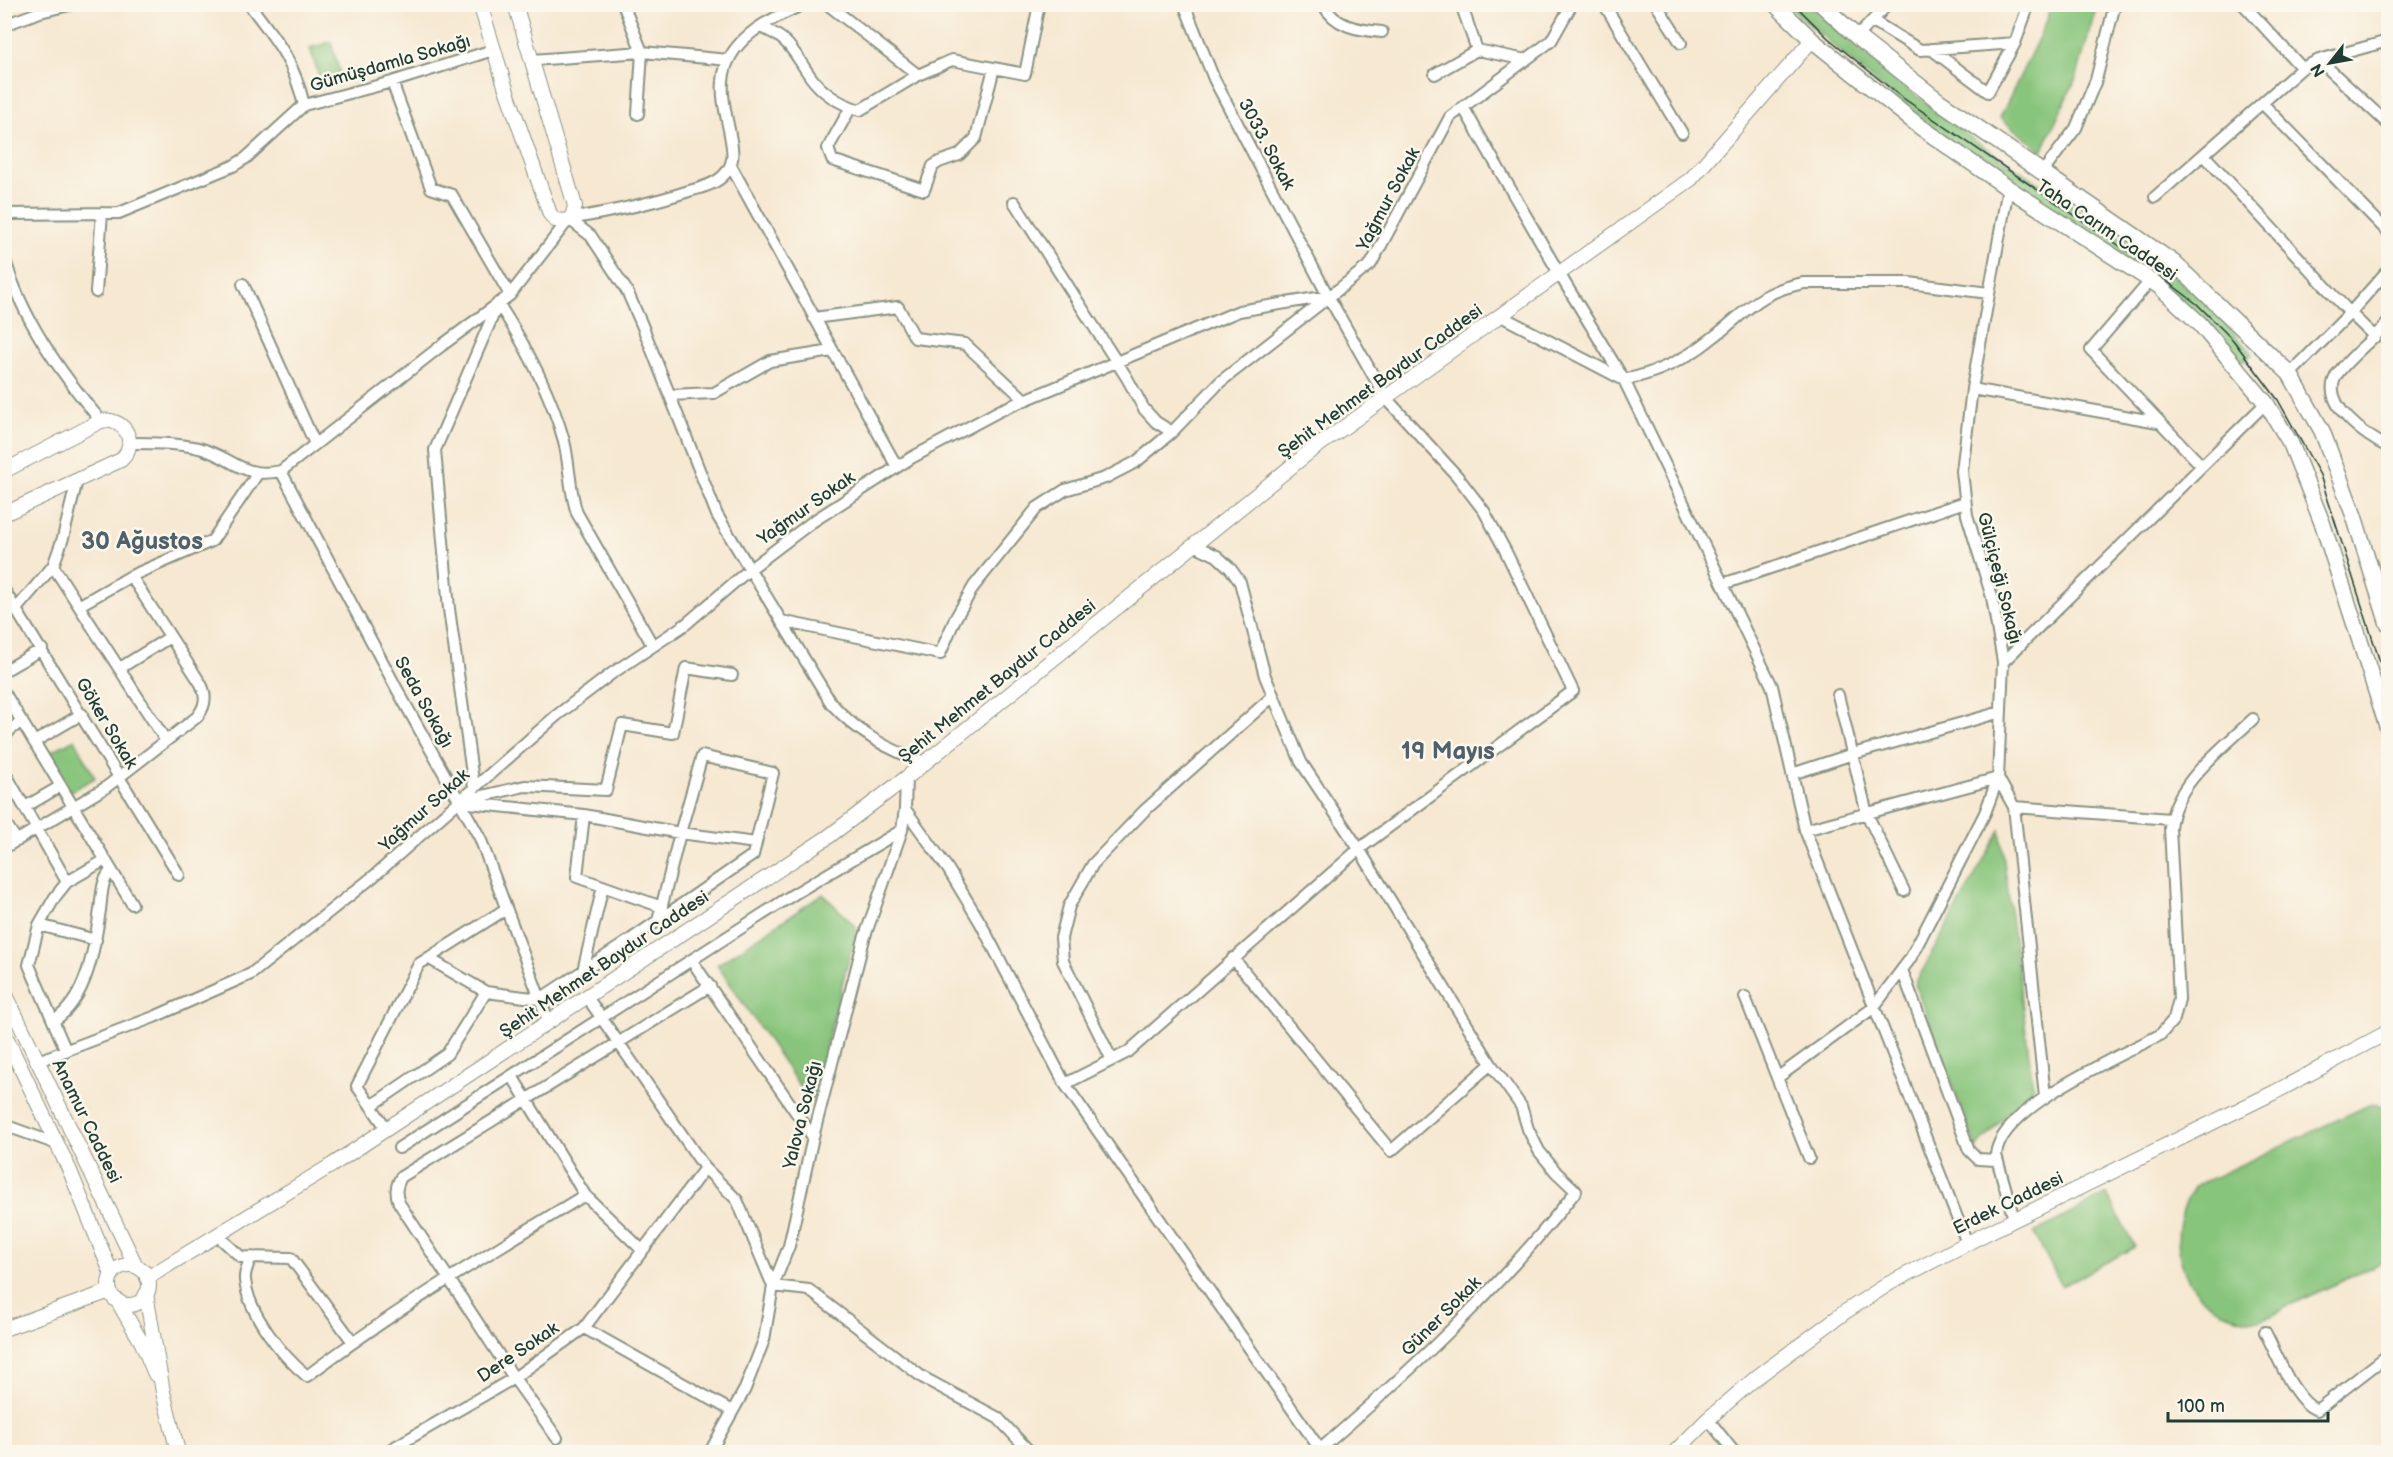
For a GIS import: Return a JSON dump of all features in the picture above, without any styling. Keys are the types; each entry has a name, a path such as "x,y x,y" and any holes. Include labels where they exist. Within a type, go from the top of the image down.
{"main road":[{"name":"Taha Carım Caddesi","path":"1775,4 1812,40 1919,126 2008,188 2151,280 2200,324 2266,403 2291,444 2323,525 2388,729"},
{"name":"Taha Carım Caddesi","path":"1821,4 1857,37 1939,101 2174,263 2290,374 2322,431 2354,516 2388,624"}],"street":[{"path":"4,25 40,12 74,4"},
{"path":"249,4 287,54 298,79 304,105"},
{"path":"480,4 493,50 550,214 559,221 572,213 645,205 711,184 723,176 734,155 722,90 724,73 729,60 744,39 760,27 777,16 805,4"},
{"path":"515,4 572,213 618,274 635,308 717,515 831,703 860,731 884,747 926,762"},
{"path":"623,4 642,52 638,114"},
{"path":"827,4 918,75"},
{"path":"760,27 786,41 817,84 833,98 860,110 918,75 952,60 1025,74 1039,4"},
{"name":"3033. Sokak","path":"1184,4 1214,79 1328,296 1386,398 1457,476 1484,511 1573,691 1359,849"},
{"path":"1323,4 1340,23 1356,29 1382,32"},
{"path":"1461,4 1477,50"},
{"name":"Yağmur Sokak","path":"38,1061 164,1013 252,974 374,876 566,709 686,624 750,569 812,522 897,467 971,425 1025,400 1239,311 1328,296 1371,264 1450,117 1551,41 1572,4"},
{"path":"1604,4 1682,133"},
{"path":"1656,4 1681,43"},
{"path":"1857,37 1888,4"},
{"path":"1931,49 1988,92 2015,43 2029,4"},
{"path":"2042,173 2076,128 2096,81 2115,4"},
{"path":"2243,4 2302,68"},
{"path":"1873,21 1920,50 2015,43"},
{"name":"Şehit Mehmet Baydur Caddesi","path":"147,1278 387,1129 828,837 926,762 1308,453 1690,180 1812,40"},
{"path":"2155,197 2302,68 2319,60 2388,41"},
{"name":"Gümüşdamla Sokağı","path":"4,214 119,213 233,166 246,158 304,105 392,82 493,50"},
{"path":"1435,74 1477,50 1526,60"},
{"path":"532,60 642,52 729,60"},
{"path":"2319,60 2388,124"},
{"path":"851,107 828,148 832,160 924,189 933,166 959,155 976,138 994,68"},
{"path":"392,82 431,188 452,195 510,295"},
{"path":"2262,103 2388,232"},
{"path":"1463,107 1624,381 1772,686 1805,830 1967,1243"},
{"path":"2204,155 2350,314 2375,337"},
{"path":"730,166 897,467"},
{"name":"Gülçiçeği Sokağı","path":"1777,1078 1873,1008 1912,957 1985,813 1998,778 2003,662 1992,597 1965,502 1963,457 1972,389 2008,188"},
{"path":"1014,202 1149,415 1172,432"},
{"path":"96,292 102,213"},
{"path":"130,443 195,447 214,454 237,467 258,473 281,471 510,295 572,213"},
{"path":"5,263 38,333 68,380 101,421"},
{"path":"2290,374 2350,314 2388,270"},
{"path":"2151,280 2091,350 2202,466"},
{"path":"1501,316 1624,381 1655,372 1680,360 1724,330 1752,303 1790,285 1909,283 1989,293"},
{"path":"243,284 315,444"},
{"path":"781,621 940,654 955,619 974,586 1037,508 1065,490 1106,478 1126,468 1172,432 1220,381 1328,296"},
{"path":"498,303 527,350 550,400 567,454 572,498 577,513 653,646"},
{"path":"474,788 449,609 435,450 498,303"},
{"path":"814,318 898,307 915,338 965,344 1025,400"},
{"path":"2388,323 2337,374 2333,390 2334,398 2350,421 2388,447"},
{"path":"670,395 714,393 770,361 832,351"},
{"path":"1972,389 2158,422"},
{"path":"2003,662 2266,403"},
{"path":"4,471 101,421 111,420 121,424 128,433 130,443 128,453 121,460 4,514"},
{"name":"Seda Sokağı","path":"281,471 480,838 549,1023"},
{"path":"80,605 131,576 212,541 258,473"},
{"path":"17,608 53,566 63,538 77,480"},
{"path":"1723,584 1965,502"},
{"path":"1194,544 1210,551 1224,562 1240,582 1273,696 1301,762 1359,849 1491,1064 1391,1151 1233,958"},
{"path":"53,566 166,741"},
{"path":"4,849 120,777 197,717 203,709 205,699 201,684 131,576"},
{"name":"Göker Sokak","path":"4,590 179,875"},
{"path":"120,668 170,637"},
{"path":"4,671 42,649"},
{"path":"460,802 525,786 606,790 622,725 673,733 686,668 732,675"},
{"path":"1838,695 1867,814 1904,891"},
{"path":"1112,1060 1063,961 1061,938 1069,906 1093,864 1144,811 1273,696"},
{"path":"6,698 132,904"},
{"path":"1792,774 1853,754 2001,712"},
{"path":"34,742 82,714"},
{"path":"2014,1220 1996,1160 1996,1149 2003,1136 2022,1114 2045,1096 2160,1035 2177,1013 2179,999 2170,819 2175,803 2186,785 2253,719"},
{"path":"4,738 22,721"},
{"path":"428,958 486,992 540,999 658,921 753,855 773,773 702,756 658,921"},
{"path":"4,771 67,882"},
{"name":"Yalova Sokağı","path":"710,1452 752,1373 761,1348 768,1323 772,1286 789,1245 813,1137 864,939 902,830 906,778"},
{"path":"1805,830 1998,778 2014,807 2045,1096"},
{"path":"25,807 61,786"},
{"path":"460,802 584,815 680,833 756,843"},
{"path":"2014,807 2170,819"},
{"path":"905,809 948,869 980,922 1065,1084 1319,1452"},
{"path":"584,815 577,877 662,907"},
{"path":"4,821 17,841"},
{"path":"399,1148 794,894 902,830"},
{"path":"1065,1084 1128,1052 1359,849"},
{"path":"66,1051 29,965 39,925 55,897 67,882 105,860"},
{"path":"53,1021 66,1012 74,1001 96,940 104,882 111,871"},
{"path":"583,971 603,886"},
{"path":"387,1129 357,1086 419,964 506,909"},
{"path":"39,925 96,940"},
{"path":"692,961 813,1137"},
{"path":"1902,970 1969,1150 1978,1159 1996,1160"},
{"path":"557,1438 514,1378 399,1203 396,1193 398,1182 400,1177 710,986"},
{"name":"Anamur Caddesi","path":"4,991 136,1266"},
{"path":"371,1106 447,1054 486,992"},
{"path":"587,997 705,1168 737,1200 772,1286 808,1290 922,1377 998,1418 1030,1452"},
{"path":"1745,997 1809,1158"},
{"name":"Erdek Caddesi","path":"1675,1452 1708,1419 1764,1371 1845,1312 1890,1283 2275,1092 2388,1032"},
{"name":"Anamur Caddesi","path":"4,1034 57,1144 112,1275"},
{"name":"Güner Sokak","path":"1319,1452 1397,1383 1487,1294 1530,1248 1576,1191 1556,1172 1539,1150 1528,1129 1521,1106 1491,1064"},
{"path":"512,1076 585,1195 642,1249"},
{"path":"4,1125 57,1144"},
{"name":"Dere Sokak","path":"386,1452 514,1378 584,1328 705,1168"},
{"path":"251,1257 244,1278 252,1307 290,1363 307,1376 448,1278 585,1195"},
{"path":"218,1236 241,1257 291,1258 353,1342"},
{"path":"163,1392 141,1342 114,1296 110,1280 119,1267 136,1266 147,1278 146,1294 163,1392 178,1452"},
{"path":"4,1329 114,1296 133,1304 146,1294"},
{"path":"584,1328 732,1411"},
{"path":"2265,1332 2298,1396 2306,1405 2317,1410 2388,1355"},
{"path":"1708,1419 1734,1452"}],"green space":[{"path":"1787,5 1808,5 1887,73 1967,135 2168,270 2216,312 2252,354 2243,362 2205,319 1936,130 1873,80"},
{"path":"2050,5 2097,5 2077,76 2042,151 2000,118 2047,20"},
{"path":"331,42 342,80 322,86 310,48"},
{"path":"75,739 95,778 69,792 48,753"},
{"path":"2000,830 2033,1086 1976,1148 1915,984"},
{"path":"823,894 857,928 811,1103 717,965"},
{"path":"2371,1104 2388,1107 2388,1259 2259,1320 2231,1315 2207,1301 2194,1288 2185,1273 2178,1238 2180,1220 2195,1186"},
{"path":"2107,1194 2135,1247 2062,1286 2034,1233"}],"tram line":[{"path":"1794,4 1828,38 1900,96 2130,253 2197,304 2233,340 2278,400 2320,475 2388,687"}],"district":[{"name":"30 Ağustos","path":"142,541"},
{"name":"19 Mayıs","path":"1448,751"}]}
